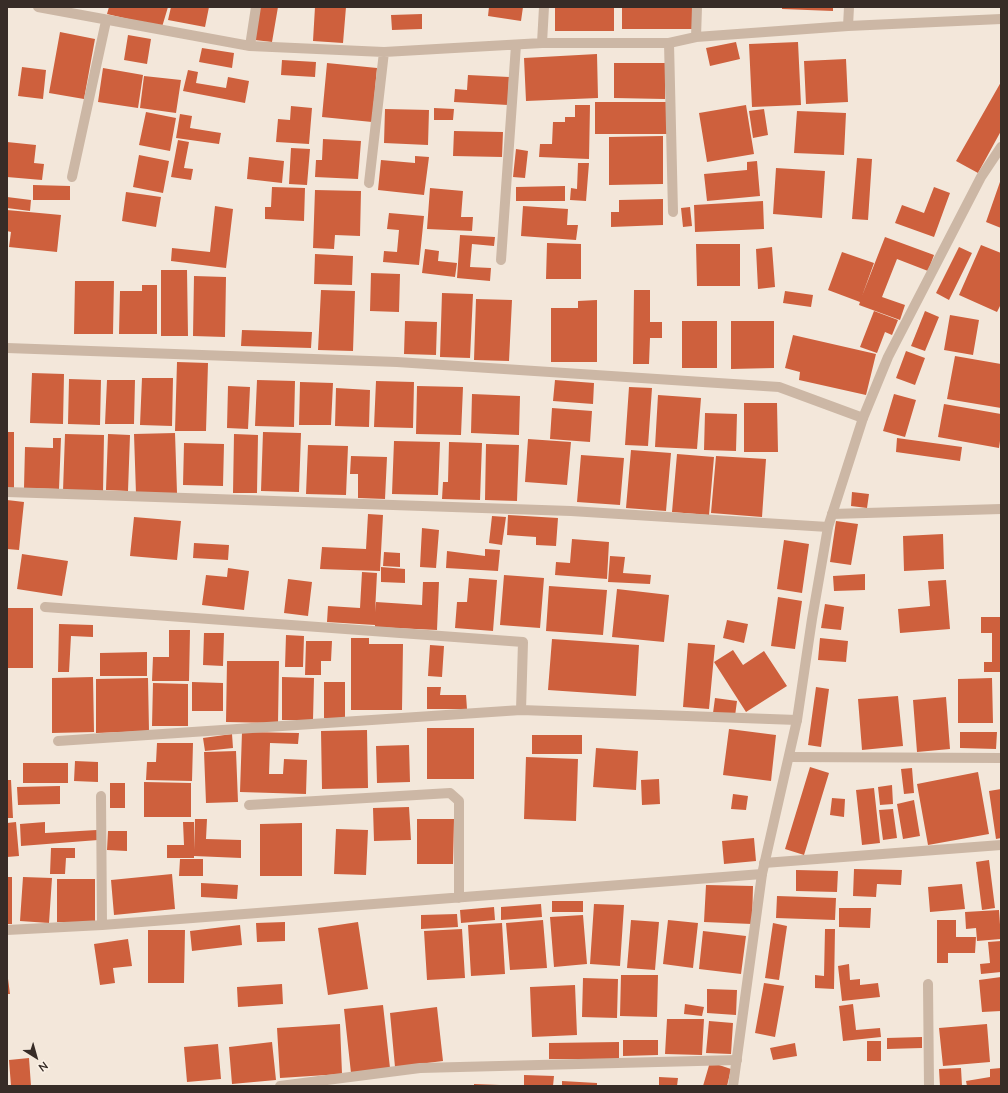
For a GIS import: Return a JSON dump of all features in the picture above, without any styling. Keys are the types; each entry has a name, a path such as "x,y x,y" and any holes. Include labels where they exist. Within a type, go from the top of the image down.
{"street":[{"path":"38,7 80,11 106,20 250,46 384,52 542,43 669,43 696,37 848,26 1001,18"},
{"path":"250,46 256,7"},
{"path":"542,43 544,7"},
{"path":"696,37 697,7"},
{"path":"848,26 849,7"},
{"path":"72,177 106,20"},
{"path":"669,43 673,212"},
{"path":"500,260 516,45"},
{"path":"369,183 384,52"},
{"path":"733,1086 762,874 797,720 828,527 863,418 891,350 981,177 1001,147"},
{"path":"7,348 397,362 779,387 863,418"},
{"path":"7,492 571,511 828,527"},
{"path":"832,514 1001,509"},
{"path":"45,607 523,642 521,710"},
{"path":"58,740 521,710 797,720"},
{"path":"789,757 1001,758"},
{"path":"249,806 450,793 459,801 459,898"},
{"path":"101,796 102,925"},
{"path":"764,863 1001,845"},
{"path":"7,930 102,925 762,874"},
{"path":"928,984 929,1086"},
{"path":"280,1086 420,1068 736,1060"}],"building":[{"path":"109,7 168,7 162,27 107,14"},
{"path":"171,7 209,7 205,27 168,20"},
{"path":"259,7 278,7 272,42 255,40"},
{"path":"315,7 346,7 343,43 313,41"},
{"path":"489,7 523,7 521,21 488,16"},
{"path":"555,7 614,7 614,31 555,31"},
{"path":"622,7 692,7 692,29 622,29"},
{"path":"782,7 833,7 833,11 782,9"},
{"path":"422,14 422,29 392,30 391,15"},
{"path":"60,32 95,39 84,99 49,93"},
{"path":"128,35 151,39 147,64 124,60"},
{"path":"736,42 740,59 710,66 706,48"},
{"path":"798,42 801,105 752,107 749,44"},
{"path":"202,48 234,53 232,68 199,62"},
{"path":"597,54 598,98 526,101 524,58"},
{"path":"846,59 848,102 806,104 804,61"},
{"path":"282,60 316,62 315,77 281,75"},
{"path":"327,63 377,68 372,122 322,117"},
{"path":"614,63 665,63 665,99 614,98"},
{"path":"22,67 46,70 43,99 18,96"},
{"path":"103,68 143,75 138,108 98,102"},
{"path":"188,70 198,72 196,83 226,88 228,77 249,81 245,103 183,91"},
{"path":"468,75 509,77 508,105 454,102 455,89 467,90"},
{"path":"144,76 181,80 176,113 140,108"},
{"path":"1001,82 1001,131 978,173 956,161"},
{"path":"595,102 667,102 667,134 595,134"},
{"path":"575,105 590,105 589,159 539,157 540,144 552,144 553,122 565,122 565,117 575,117"},
{"path":"746,105 754,154 707,162 699,113"},
{"path":"291,106 312,108 309,144 276,142 278,119 290,120"},
{"path":"434,108 454,109 453,120 434,120"},
{"path":"385,109 429,110 428,145 384,143"},
{"path":"764,109 768,135 753,138 749,111"},
{"path":"797,111 846,113 844,155 794,153"},
{"path":"146,112 176,118 170,151 139,145"},
{"path":"180,114 192,116 190,128 221,133 219,144 176,138"},
{"path":"454,131 503,132 502,157 453,156"},
{"path":"663,136 663,184 609,185 609,137"},
{"path":"323,139 361,141 358,179 315,177 316,160 322,160"},
{"path":"178,140 189,142 184,168 193,169 191,180 171,177"},
{"path":"7,142 36,145 34,163 44,164 42,180 7,177"},
{"path":"291,148 310,149 307,185 289,184"},
{"path":"516,149 528,151 525,178 513,177"},
{"path":"139,155 169,161 163,193 133,187"},
{"path":"415,156 429,157 424,195 378,190 381,160 415,163"},
{"path":"249,157 284,161 282,183 247,179"},
{"path":"857,158 872,159 868,220 852,219"},
{"path":"757,161 760,196 707,201 704,174 747,170 747,162"},
{"path":"578,163 589,163 586,201 570,200 571,188 577,189"},
{"path":"776,168 825,171 822,218 773,214"},
{"path":"1001,179 1001,228 986,222"},
{"path":"33,185 70,186 70,200 33,200"},
{"path":"565,186 565,201 516,201 516,187"},
{"path":"272,187 305,188 304,221 265,219 265,207 271,207"},
{"path":"934,187 950,193 934,237 895,223 902,205 924,213"},
{"path":"430,188 463,191 461,217 473,217 472,231 427,229"},
{"path":"315,190 361,191 360,236 335,235 334,249 313,248"},
{"path":"126,192 161,197 156,227 122,221"},
{"path":"7,197 31,200 30,211 7,208"},
{"path":"663,199 663,225 611,227 611,212 619,212 619,200"},
{"path":"763,201 764,229 695,232 694,205"},
{"path":"215,206 233,209 226,268 171,261 172,248 210,252"},
{"path":"523,206 568,209 567,225 578,225 576,240 521,236"},
{"path":"690,207 692,226 683,227 681,208"},
{"path":"7,210 61,215 57,252 9,247 11,232 7,231"},
{"path":"389,213 424,216 419,265 383,262 384,251 397,252 399,230 387,229"},
{"path":"460,235 495,237 494,246 472,244 470,267 491,268 490,281 457,278"},
{"path":"885,237 934,255 928,271 897,259 882,297 905,305 900,320 859,305 860,302 828,290 842,252 874,263 862,296"},
{"path":"547,243 581,244 581,279 546,279"},
{"path":"696,244 740,244 740,286 697,286"},
{"path":"981,245 1001,253 1001,304 997,312 959,295"},
{"path":"772,247 775,287 758,289 756,249"},
{"path":"959,247 972,253 949,300 936,293"},
{"path":"425,249 439,251 438,261 457,263 455,277 422,273"},
{"path":"315,254 353,256 352,285 314,284"},
{"path":"161,270 187,270 188,336 161,336"},
{"path":"371,273 400,274 399,312 370,311"},
{"path":"194,276 226,277 225,337 193,336"},
{"path":"75,281 114,281 113,334 74,334"},
{"path":"142,285 157,285 157,334 119,334 120,291 142,291"},
{"path":"321,290 355,291 353,351 318,350"},
{"path":"634,290 650,290 650,322 662,322 662,338 650,338 649,364 633,364"},
{"path":"785,291 813,295 811,307 783,303"},
{"path":"442,293 473,294 470,358 440,357"},
{"path":"476,299 512,300 509,361 474,360"},
{"path":"597,300 597,362 551,362 551,308 578,308 578,301"},
{"path":"874,311 898,320 892,335 885,332 877,353 860,347"},
{"path":"925,311 939,317 925,351 911,346"},
{"path":"950,315 979,320 973,355 944,350"},
{"path":"405,321 437,322 436,355 404,354"},
{"path":"682,321 717,321 717,368 682,368"},
{"path":"731,321 774,321 774,368 731,369"},
{"path":"242,330 312,332 311,348 241,346"},
{"path":"793,335 876,354 866,395 799,380 800,372 785,368"},
{"path":"906,351 925,358 915,385 896,378"},
{"path":"955,356 1001,364 1001,408 947,399"},
{"path":"177,362 208,363 206,431 175,431"},
{"path":"32,373 64,374 63,424 30,423"},
{"path":"142,378 173,378 172,426 140,425"},
{"path":"69,379 101,380 100,425 68,424"},
{"path":"107,380 135,380 134,424 105,424"},
{"path":"257,380 295,381 294,427 255,426"},
{"path":"555,380 594,383 593,404 553,401"},
{"path":"376,381 414,382 413,428 374,427"},
{"path":"300,382 333,383 331,425 299,425"},
{"path":"228,386 250,387 248,429 227,428"},
{"path":"417,386 463,387 461,435 416,434"},
{"path":"629,387 652,388 648,446 625,445"},
{"path":"336,388 370,390 369,427 335,426"},
{"path":"472,394 520,396 519,435 471,433"},
{"path":"894,394 916,400 905,437 883,431"},
{"path":"658,395 701,398 697,449 655,447"},
{"path":"744,403 777,403 778,452 744,452"},
{"path":"944,404 1001,414 999,448 938,437"},
{"path":"552,408 592,411 590,442 550,439"},
{"path":"705,413 737,414 736,451 704,450"},
{"path":"7,432 14,432 14,488 7,488"},
{"path":"263,432 301,433 299,492 261,491"},
{"path":"175,433 177,493 136,494 134,434"},
{"path":"65,434 104,435 103,493 63,491"},
{"path":"108,434 130,435 128,491 106,490"},
{"path":"234,434 258,435 257,493 233,493"},
{"path":"53,438 61,438 59,489 24,488 25,447 53,448"},
{"path":"897,438 962,447 960,461 896,452"},
{"path":"528,439 571,442 567,485 525,482"},
{"path":"394,441 440,442 438,495 392,494"},
{"path":"449,442 482,443 480,500 442,499 443,482 448,482"},
{"path":"184,443 224,444 223,486 183,485"},
{"path":"486,444 519,445 517,501 485,500"},
{"path":"308,445 348,446 346,495 306,494"},
{"path":"631,450 671,453 666,511 626,508"},
{"path":"677,454 714,457 709,515 672,512"},
{"path":"581,455 624,458 620,505 577,502"},
{"path":"351,456 387,457 385,499 358,498 358,474 350,474"},
{"path":"716,456 766,459 762,517 711,513"},
{"path":"852,492 869,494 867,508 851,506"},
{"path":"7,500 24,502 19,550 7,549"},
{"path":"368,514 383,515 380,571 320,569 322,547 366,549"},
{"path":"508,515 558,518 556,546 536,545 536,537 507,535"},
{"path":"492,516 506,517 502,545 489,543"},
{"path":"134,517 181,521 177,560 130,556"},
{"path":"836,521 858,524 851,565 830,562"},
{"path":"422,528 439,530 436,568 420,567"},
{"path":"943,534 944,569 904,571 903,536"},
{"path":"572,539 609,542 607,579 555,575 556,562 570,563"},
{"path":"784,540 809,544 802,593 777,589"},
{"path":"194,543 229,545 228,560 193,558"},
{"path":"485,549 500,550 498,571 446,568 447,551 485,556"},
{"path":"384,552 400,553 400,567 383,566"},
{"path":"22,554 68,561 62,596 17,589"},
{"path":"610,556 625,557 623,573 651,575 650,584 608,582"},
{"path":"381,567 405,569 405,583 381,582"},
{"path":"228,568 249,571 244,610 202,605 206,575 227,577"},
{"path":"362,572 377,573 375,612 376,602 422,605 423,582 439,582 437,630 375,627 375,625 327,622 328,606 360,608"},
{"path":"865,574 865,590 834,591 833,576"},
{"path":"504,575 544,578 540,628 500,625"},
{"path":"469,578 497,580 493,631 455,628 457,602 467,602"},
{"path":"288,579 312,582 308,616 284,613"},
{"path":"946,580 950,629 900,633 898,609 930,606 928,581"},
{"path":"549,586 607,590 603,635 546,631"},
{"path":"617,589 669,595 664,642 612,637"},
{"path":"778,597 802,601 795,649 771,646"},
{"path":"825,604 844,607 841,630 821,628"},
{"path":"7,608 33,608 33,668 7,668"},
{"path":"981,617 1001,617 1001,672 984,672 984,662 992,662 992,633 981,633"},
{"path":"727,620 748,624 744,643 723,638"},
{"path":"59,624 93,625 93,637 71,636 69,672 58,672"},
{"path":"169,630 190,630 189,681 152,681 153,657 169,657"},
{"path":"204,633 224,633 223,666 203,665"},
{"path":"286,635 304,636 303,667 285,667"},
{"path":"351,638 369,638 369,644 403,644 402,710 351,710"},
{"path":"820,638 848,641 846,662 818,660"},
{"path":"552,639 639,645 636,696 548,690"},
{"path":"306,641 332,641 331,661 321,661 321,675 305,675"},
{"path":"688,643 715,645 709,709 683,707"},
{"path":"430,645 444,646 442,677 428,676"},
{"path":"733,650 743,665 764,651 787,686 746,712 714,662"},
{"path":"147,652 147,676 100,676 100,653"},
{"path":"227,661 279,661 278,723 226,722"},
{"path":"93,677 94,732 52,733 52,678"},
{"path":"282,677 314,678 313,720 282,720"},
{"path":"148,678 149,731 96,733 96,679"},
{"path":"992,678 993,723 958,723 958,679"},
{"path":"192,682 223,683 223,711 192,711"},
{"path":"324,682 345,682 345,719 324,718"},
{"path":"153,683 188,684 188,726 152,726"},
{"path":"427,687 441,687 440,695 466,695 467,709 427,709"},
{"path":"816,687 829,689 821,747 808,745"},
{"path":"898,696 903,746 862,750 858,699"},
{"path":"946,697 950,749 917,752 913,700"},
{"path":"715,698 737,701 735,716 713,713"},
{"path":"427,728 474,728 474,779 427,779"},
{"path":"729,729 776,735 771,781 723,775"},
{"path":"367,730 368,788 322,789 321,731"},
{"path":"242,732 299,733 298,744 270,743 269,774 283,774 284,759 307,760 306,794 240,792"},
{"path":"960,732 997,732 996,749 960,748"},
{"path":"232,734 233,748 205,751 203,738"},
{"path":"532,735 582,735 582,754 532,754"},
{"path":"157,743 193,743 192,781 146,780 147,762 156,762"},
{"path":"409,745 410,782 377,783 376,746"},
{"path":"596,748 638,751 636,790 593,787"},
{"path":"236,751 238,802 206,803 204,752"},
{"path":"526,757 578,759 576,821 524,819"},
{"path":"75,761 98,762 98,782 74,781"},
{"path":"23,763 68,763 68,783 23,783"},
{"path":"810,767 829,773 804,855 785,849"},
{"path":"912,768 914,793 904,794 901,769"},
{"path":"978,772 989,834 928,845 917,784"},
{"path":"659,779 660,804 642,805 641,780"},
{"path":"7,780 11,780 13,818 7,818"},
{"path":"144,782 191,783 191,817 144,817"},
{"path":"110,783 125,783 125,808 110,808"},
{"path":"892,785 893,804 880,805 878,787"},
{"path":"60,786 60,804 18,805 17,787"},
{"path":"874,788 880,843 862,845 856,790"},
{"path":"1001,789 1001,838 996,839 989,791"},
{"path":"733,794 748,796 746,810 731,809"},
{"path":"832,798 845,799 844,817 830,815"},
{"path":"914,800 920,836 903,839 897,804"},
{"path":"409,807 411,840 374,841 373,808"},
{"path":"893,809 897,838 883,840 879,810"},
{"path":"195,819 207,819 206,839 241,840 241,858 194,856 194,858 167,858 167,845 184,845 183,822 194,822 194,850"},
{"path":"417,819 454,819 453,864 417,864"},
{"path":"16,822 19,856 7,857 7,823"},
{"path":"45,822 45,833 97,830 98,840 21,846 20,824"},
{"path":"302,823 302,876 260,876 260,824"},
{"path":"336,829 368,830 366,875 334,874"},
{"path":"108,831 127,831 127,851 107,850"},
{"path":"754,838 756,861 724,864 722,841"},
{"path":"51,848 75,848 75,858 66,858 65,874 50,874"},
{"path":"180,859 203,859 203,876 179,876"},
{"path":"989,860 995,908 982,910 976,862"},
{"path":"854,869 902,870 901,885 877,884 876,897 853,896"},
{"path":"796,870 838,871 837,892 796,891"},
{"path":"172,874 175,909 114,915 111,880"},
{"path":"7,877 12,877 12,924 7,924"},
{"path":"23,877 52,878 49,923 20,921"},
{"path":"57,879 95,879 95,922 57,922"},
{"path":"201,883 238,885 237,899 201,897"},
{"path":"962,884 965,909 930,912 928,887"},
{"path":"706,885 753,886 752,924 704,922"},
{"path":"777,896 836,898 835,920 776,918"},
{"path":"552,901 583,901 583,912 552,912"},
{"path":"541,904 542,917 501,920 501,907"},
{"path":"594,904 624,905 620,966 590,964"},
{"path":"494,907 495,920 461,923 460,910"},
{"path":"839,908 871,908 870,928 839,927"},
{"path":"999,910 1001,939 977,941 976,928 966,929 965,912"},
{"path":"457,914 458,927 421,929 421,915"},
{"path":"583,915 587,964 554,967 550,917"},
{"path":"543,920 547,968 510,970 506,923"},
{"path":"631,920 659,922 655,970 627,968"},
{"path":"668,920 698,923 693,968 663,964"},
{"path":"937,920 956,920 956,937 976,937 975,953 948,953 948,963 937,963"},
{"path":"285,922 285,941 257,942 256,923"},
{"path":"358,922 368,989 328,995 318,928"},
{"path":"502,923 505,974 471,976 468,925"},
{"path":"773,923 787,926 779,980 765,978"},
{"path":"240,925 242,945 192,951 190,931"},
{"path":"462,929 465,978 427,980 424,931"},
{"path":"825,929 835,929 834,989 815,988 815,975 824,976"},
{"path":"148,930 185,930 184,983 148,983"},
{"path":"703,931 746,936 741,974 699,969"},
{"path":"128,939 132,966 113,968 115,983 100,985 94,944"},
{"path":"1001,941 1001,972 981,974 980,964 990,963 988,942"},
{"path":"849,964 850,980 860,979 860,985 878,983 880,997 842,1001 838,966"},
{"path":"7,971 10,994 7,994"},
{"path":"621,975 658,975 657,1017 620,1016"},
{"path":"1001,977 1001,1011 982,1012 979,980"},
{"path":"583,978 618,979 617,1018 582,1017"},
{"path":"764,983 784,986 775,1037 755,1033"},
{"path":"282,984 283,1004 238,1007 237,987"},
{"path":"575,985 577,1035 532,1037 530,987"},
{"path":"707,989 737,990 736,1015 707,1013"},
{"path":"685,1004 704,1007 702,1016 684,1014"},
{"path":"853,1004 856,1030 880,1028 881,1037 843,1041 839,1006"},
{"path":"383,1005 390,1068 351,1073 344,1009"},
{"path":"437,1007 443,1061 395,1067 390,1013"},
{"path":"667,1019 704,1019 702,1055 665,1054"},
{"path":"709,1021 733,1023 731,1054 706,1053"},
{"path":"340,1024 342,1074 280,1078 277,1028"},
{"path":"987,1024 990,1062 943,1066 939,1028"},
{"path":"922,1037 922,1048 887,1049 887,1038"},
{"path":"623,1040 658,1040 658,1055 623,1056"},
{"path":"867,1041 881,1041 881,1061 867,1061"},
{"path":"272,1042 276,1080 232,1084 229,1047"},
{"path":"619,1042 619,1059 549,1059 549,1043"},
{"path":"795,1043 797,1056 773,1060 770,1048"},
{"path":"218,1044 221,1079 187,1082 184,1047"},
{"path":"29,1058 31,1086 11,1086 9,1060"},
{"path":"710,1062 731,1069 727,1086 703,1086"},
{"path":"961,1068 962,1086 940,1086 939,1069"},
{"path":"1001,1068 1001,1086 967,1086 966,1081 990,1077 990,1069"},
{"path":"524,1075 554,1076 553,1086 524,1086"},
{"path":"659,1077 678,1078 677,1086 659,1086"},
{"path":"562,1081 597,1083 597,1086 562,1086"},
{"path":"474,1084 500,1085 500,1086 474,1086"}]}
